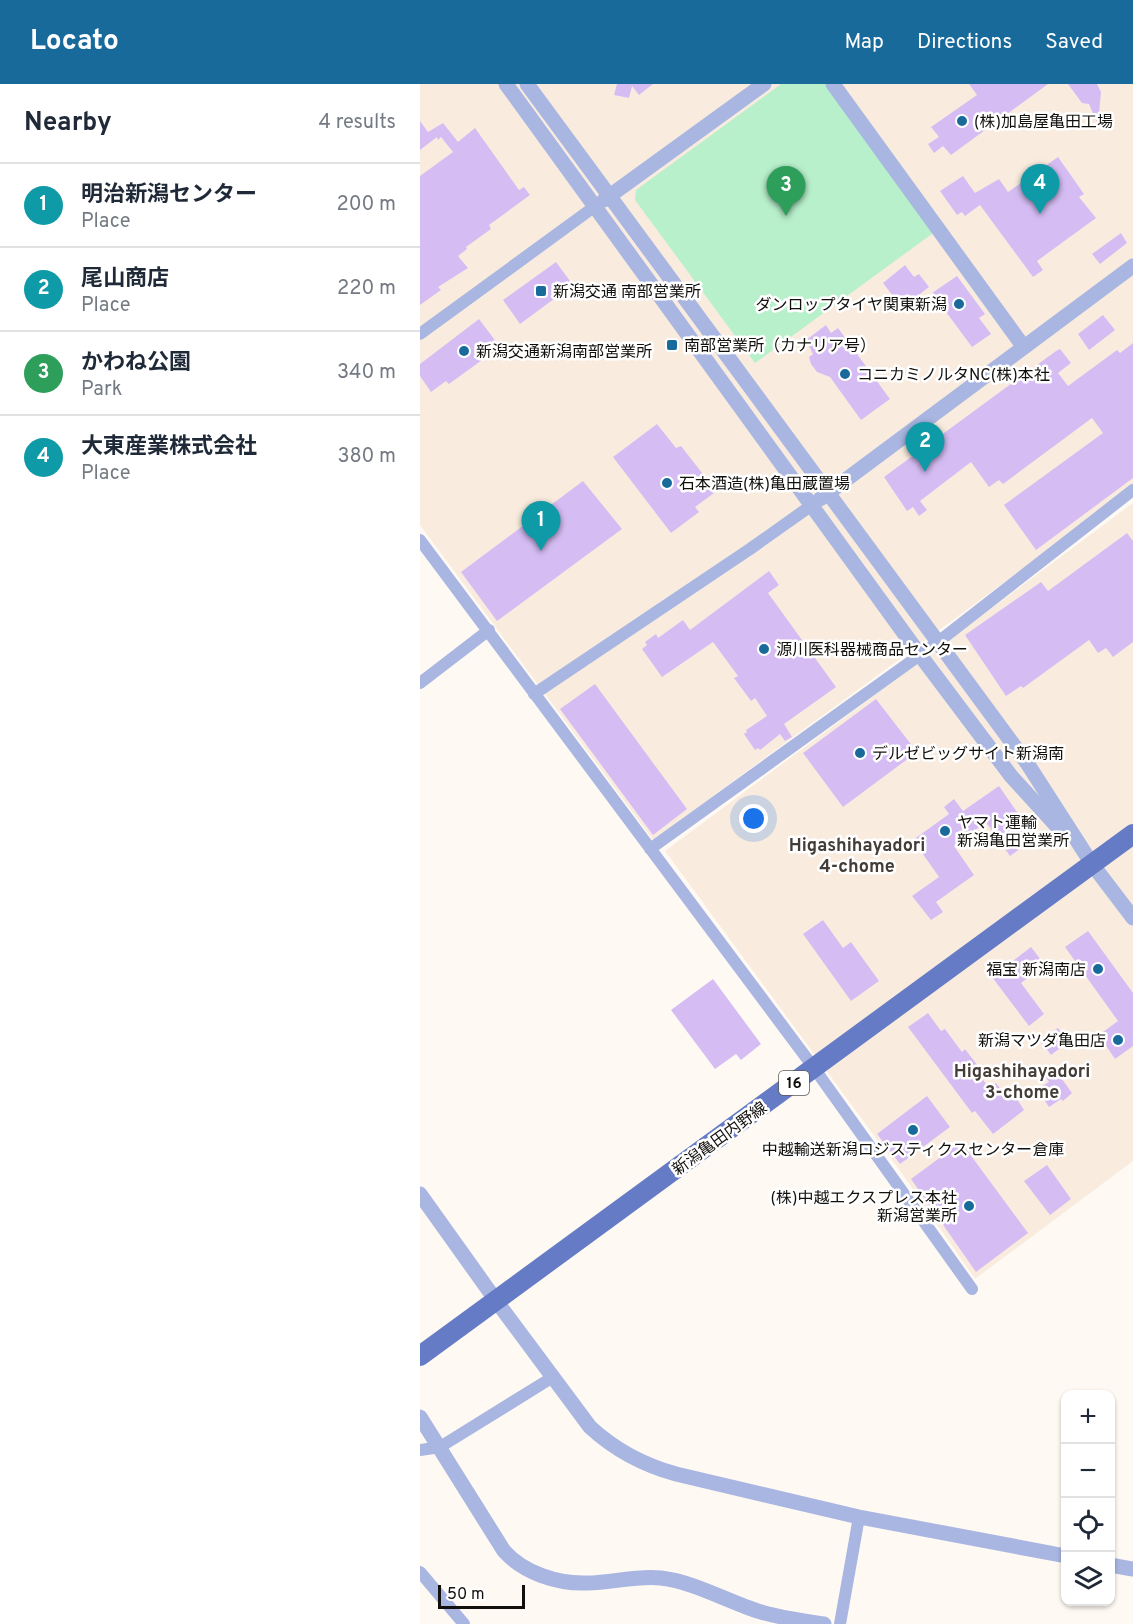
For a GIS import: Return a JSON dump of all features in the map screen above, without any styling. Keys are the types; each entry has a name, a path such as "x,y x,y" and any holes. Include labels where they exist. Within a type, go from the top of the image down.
{"main road":[{"name":"新潟亀田内野線","path":"420,1356 497,1302 1133,834"}],"street":[{"path":"506,84 556,150 594,207 920,656 1011,776 1092,864"},
{"path":"527,84 1026,763 1092,864 1133,918"},
{"path":"420,334 764,84"},
{"path":"833,84 1023,346"},
{"path":"534,694 829,493 1133,266"},
{"path":"650,849 920,656 1133,490"},
{"path":"420,540 814,1068 972,1289"},
{"path":"420,683 489,630"},
{"path":"420,1194 590,1427 607,1443 631,1457 676,1474 859,1517 1061,1555"},
{"path":"420,1450 440,1447 553,1377"},
{"path":"420,1417 504,1551 515,1563 530,1571 565,1581 586,1583 660,1578 678,1582 762,1613 807,1623 824,1624"},
{"path":"840,1624 859,1517"},
{"path":"1115,1566 1133,1569"},
{"path":"420,1572 464,1624"}],"shaded area":[{"path":"420,84 1133,84 1133,488 653,840 420,525"},
{"path":"1133,503 1133,1161 975,1279 903,1175 665,851"}],"green space":[{"path":"781,84 828,84 936,231 755,363 635,200 636,190"}],"building":[{"path":"617,84 653,84 639,95 632,86 629,98 614,95"},
{"name":"(株)加島屋亀田工場","path":"969,84 1048,84 951,155 943,146 934,153 928,144 939,137 931,127 977,95"},
{"path":"1068,84 1097,84 1101,92 1098,125 1089,104 1082,103"},
{"path":"420,121 428,132 443,123 458,142 475,128 519,190 524,187 530,195 489,225 491,229 466,247 467,249 458,256 468,268 438,287 441,290 420,305 420,176 453,152 441,137 438,140 437,137 420,150"},
{"path":"1058,157 1084,194 1079,197 1096,218 1037,261 1043,270 1033,277 980,205 965,216 962,212 957,215 940,191 963,176 975,193 999,179 1008,192"},
{"path":"1121,233 1127,243 1100,264 1092,254"},
{"path":"556,262 573,285 520,324 503,300"},
{"path":"905,265 914,277 919,274 929,287 902,308 883,283"},
{"name":"ダンロップタイヤ関東新潟","path":"957,276 985,314 979,318 991,334 972,347 932,293"},
{"path":"1103,315 1115,330 1089,350 1078,334"},
{"name":"新潟交通新潟南部営業所","path":"479,319 500,347 449,384 446,381 431,392 420,376 420,364"},
{"name":"コニカミノルタNC(株)本社","path":"826,325 831,333 838,328 890,399 861,420 830,377 817,372 811,364 809,357 813,354 806,340"},
{"path":"1133,343 1133,478 1036,550 1004,505 1103,433 1092,418 1003,484 999,480 989,487 971,462 920,501 927,510 919,516 913,507 907,511 884,477 1056,351 1060,349 1071,363 1058,373 1068,386 1117,350 1120,353"},
{"name":"石本酒造(株)亀田蔵置場","path":"657,424 676,448 681,446 706,478 704,480 714,493 695,507 699,512 671,533 613,457"},
{"path":"583,481 622,529 497,621 461,572"},
{"path":"1127,533 1133,541 1133,642 1113,657 1106,648 1098,653 1089,640 1023,688 1021,686 1006,696 965,635 1041,582 1048,591"},
{"name":"源川医科器械商品センター","path":"769,571 779,585 768,593 836,687 784,724 792,737 785,741 780,734 760,750 758,748 755,750 744,734 746,730 767,716 755,698 751,701 734,678 738,676 713,642 662,677 642,649 647,645 645,642 656,634 658,638 683,620 690,630"},
{"path":"595,684 687,809 653,835 560,709"},
{"name":"デルゼビッグサイト新潟南","path":"876,699 917,752 843,807 803,753"},
{"path":"999,786 1035,838 1010,856 986,822 954,846 974,875 936,902 943,912 931,920 912,896 939,877 913,840 949,814 944,807 954,799 963,811"},
{"path":"823,920 843,948 851,942 879,981 851,1001 803,934"},
{"name":"福宝 新潟南店","path":"1088,931 1133,993 1133,1046 1115,1059 1099,1035 1118,1021 1065,947"},
{"path":"1031,947 1045,965 1021,983 1044,1014 1029,1026 992,977"},
{"path":"713,979 761,1044 741,1060 736,1054 715,1069 671,1010"},
{"path":"928,1013 941,1031 945,1029 962,1052 965,1049 978,1066 975,1069 989,1088 996,1083 1009,1100 1015,1096 1024,1110 993,1134 975,1111 972,1113 908,1027"},
{"path":"1058,1028 1068,1042 1051,1055 1040,1040"},
{"path":"1054,1068 1072,1093 1063,1101 1061,1099 1049,1107 1037,1089 1049,1082 1044,1075"},
{"name":"中越輸送新潟ロジスティクスセンター倉庫","path":"927,1096 950,1127 900,1164 877,1134"},
{"name":"(株)中越エクスプレス本社 新潟営業所","path":"961,1142 1028,1233 976,1272 911,1179"},
{"path":"1047,1165 1071,1199 1050,1215 1024,1181"}],"place":[{"name":"(株)加島屋亀田工場","path":"962,121"},
{"name":"大東産業株式会社","path":"1040,214"},
{"name":"かわね公園","path":"786,216"},
{"name":"新潟交通 南部営業所","path":"541,291"},
{"name":"ダンロップタイヤ関東新潟","path":"959,304"},
{"name":"南部営業所（カナリア号）","path":"672,345"},
{"name":"新潟交通新潟南部営業所","path":"464,351"},
{"name":"コニカミノルタNC(株)本社","path":"845,374"},
{"name":"尾山商店","path":"925,472"},
{"name":"石本酒造(株)亀田蔵置場","path":"667,483"},
{"name":"明治新潟センター","path":"541,551"},
{"name":"源川医科器械商品センター","path":"764,649"},
{"name":"デルゼビッグサイト新潟南","path":"860,753"},
{"name":"ヤマト運輸 新潟亀田営業所","path":"945,831"},
{"name":"福宝 新潟南店","path":"1098,969"},
{"name":"新潟マツダ亀田店","path":"1118,1040"},
{"name":"中越輸送新潟ロジスティクスセンター倉庫","path":"913,1130"},
{"name":"(株)中越エクスプレス本社 新潟営業所","path":"969,1206"}],"district":[{"name":"Higashihayadori 4-chome","path":"857,855"},
{"name":"Higashihayadori 3-chome","path":"1022,1081"}]}
